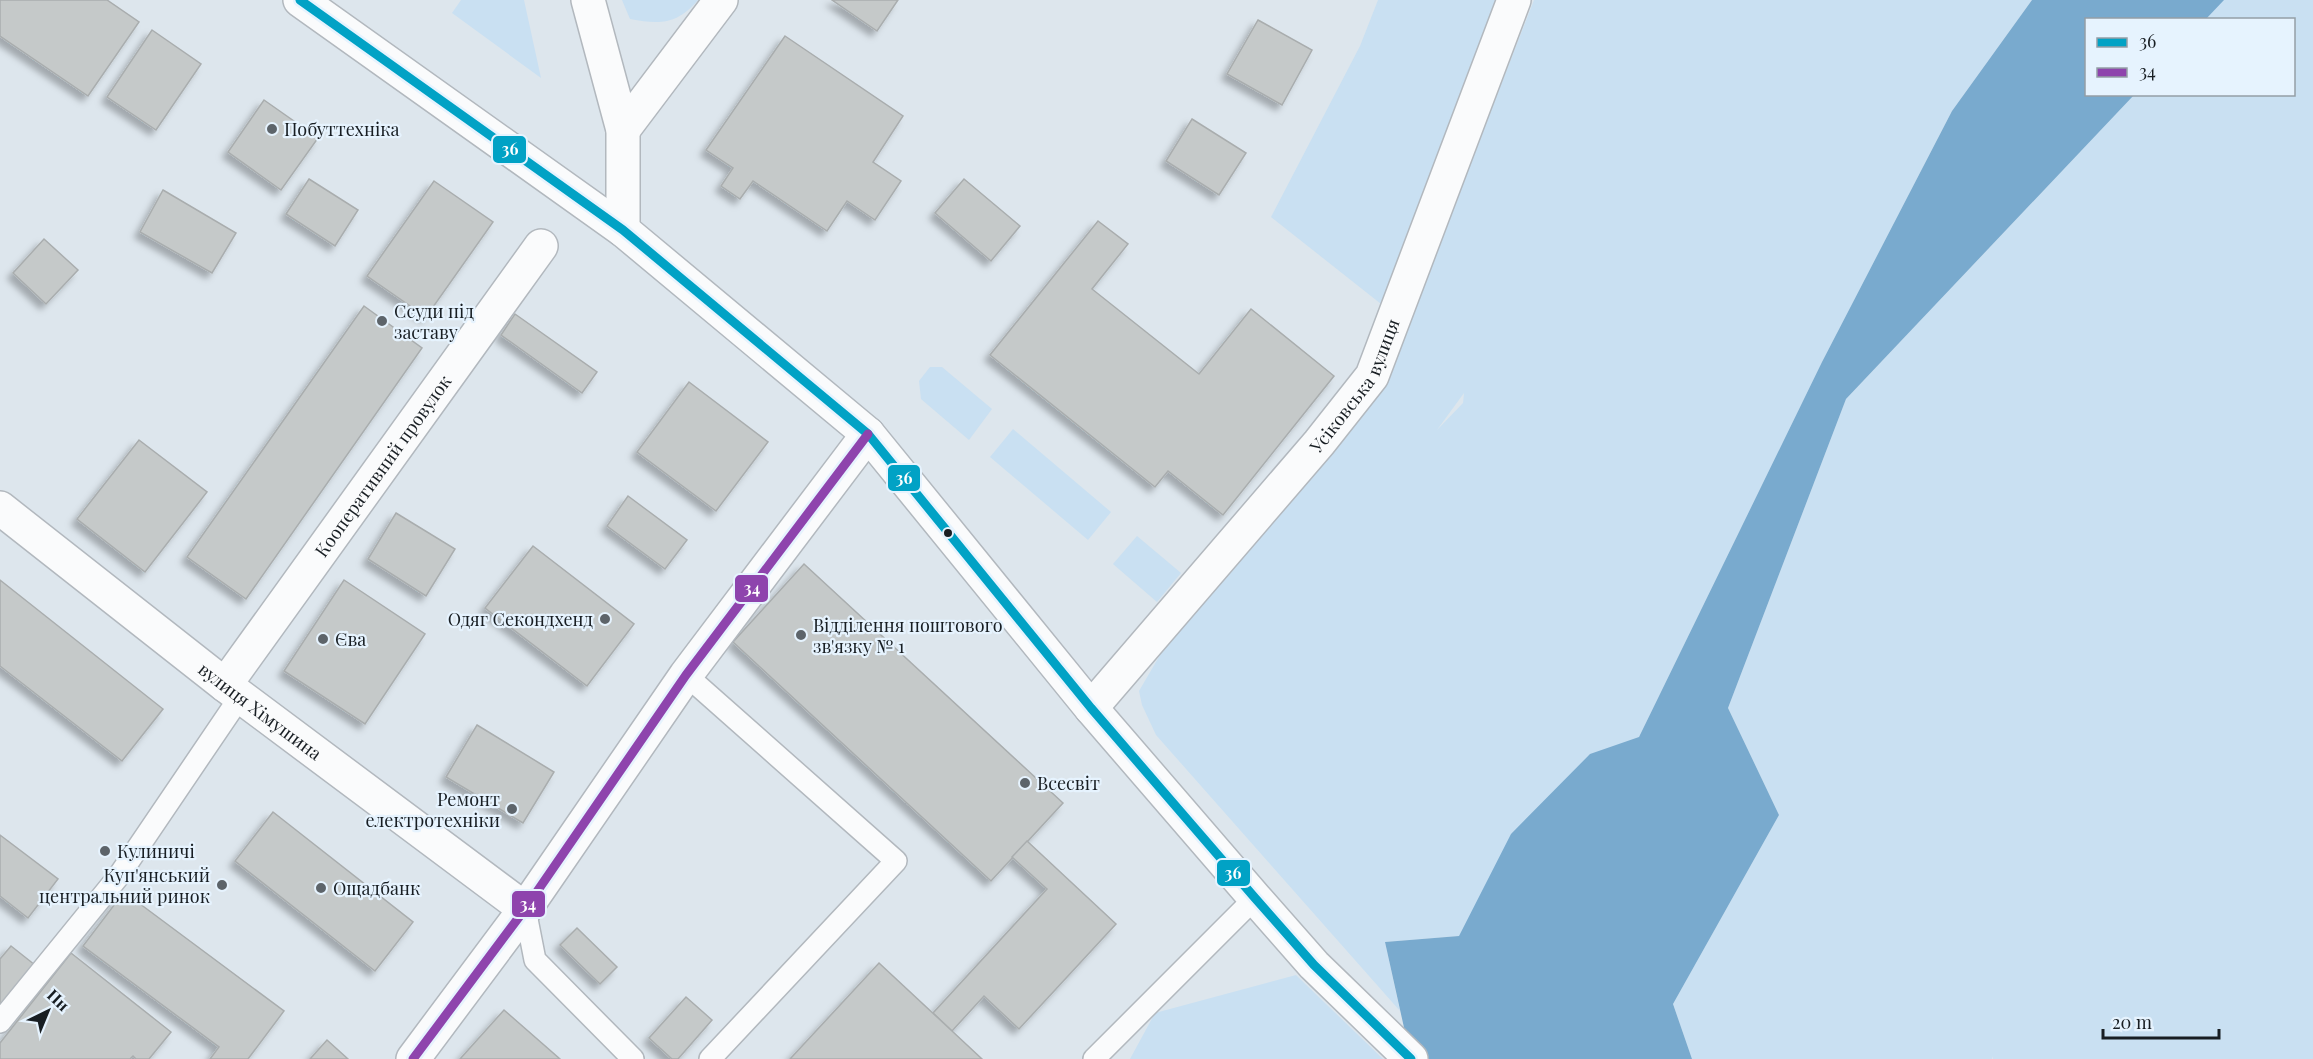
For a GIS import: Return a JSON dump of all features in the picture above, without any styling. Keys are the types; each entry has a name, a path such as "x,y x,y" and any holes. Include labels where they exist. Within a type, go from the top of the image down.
{"street":[{"path":"300,0 623,230 868,434 1091,708 1255,898 1314,965 1411,1059"},
{"path":"588,0 623,130 623,230"},
{"path":"623,130 721,0"},
{"name":"Усіковська вулиця","path":"1091,708 1319,443 1372,376 1514,0"},
{"name":"Кооперативний провулок","path":"233,691 541,246"},
{"path":"413,1059 525,909 686,675 868,434"},
{"name":"вулиця Хімушина","path":"0,508 233,691 525,909"}],"lane":[{"path":"686,675 896,861 710,1059"},
{"path":"0,1022 118,877 233,691"},
{"path":"1095,1059 1255,898"},
{"path":"525,909 535,960 633,1059"}],"shaded area":[{"path":"461,0 524,0 541,78 452,13"},
{"path":"622,0 698,0 675,18 668,21 651,22 630,19"},
{"path":"1378,0 1514,0 1395,315 1271,217 1360,46"},
{"path":"1534,0 2032,0 1952,111 1822,362 1639,737 1459,936 1385,942 1400,1011 1156,735 1142,705 1139,691 1160,655 1388,375","holes":["1464,393 1463,403 1437,430"]},
{"path":"2210,0 2313,0 2313,1059 1993,1059 1993,1056 1992,1059 1692,1059 1673,1004 1779,815 1728,708 1846,399 2133,96 2295,96 2295,18 2196,18"},
{"path":"930,367 942,367 992,409 969,440 921,399 919,381"},
{"path":"1013,429 1111,512 1088,540 990,457"},
{"path":"1137,536 1181,573 1157,602 1113,564"},
{"path":"1296,975 1383,1059 1130,1059 1155,1013"}],"water":[{"path":"2032,0 2224,0 2207,18 2085,18 2085,96 2133,96 1846,399 1728,708 1779,815 1673,1004 1692,1059 1411,1059 1385,942 1459,936 1511,834 1590,754 1639,737 1822,362 1952,111"}],"building":[{"path":"0,0 107,0 139,22 88,96 0,36"},
{"path":"832,0 898,0 877,31"},
{"path":"1258,20 1312,50 1282,105 1227,74"},
{"path":"152,30 201,64 156,130 107,97"},
{"path":"785,36 903,116 873,162 901,181 875,220 847,201 827,231 753,181 740,199 721,186 733,168 706,150"},
{"path":"264,100 318,138 281,190 228,152"},
{"path":"1192,119 1246,153 1219,195 1166,161"},
{"path":"309,179 358,210 335,246 286,214"},
{"path":"964,179 1020,226 991,261 935,213"},
{"path":"434,181 493,222 426,317 367,276"},
{"path":"163,190 236,233 212,273 140,232"},
{"path":"1098,221 1128,244 1092,289 1199,374 1251,309 1334,376 1223,515 1168,471 1155,487 990,355"},
{"path":"44,239 78,270 46,304 13,273"},
{"path":"364,306 422,348 246,599 187,557"},
{"path":"515,314 597,372 582,393 501,335"},
{"path":"689,382 768,442 716,511 637,452"},
{"path":"139,440 207,492 145,572 77,519"},
{"path":"628,496 687,540 665,569 607,526"},
{"path":"396,513 455,549 426,596 368,559"},
{"path":"533,546 634,624 587,686 485,608"},
{"path":"804,564 1063,803 991,881 733,642"},
{"path":"0,580 163,709 122,761 0,666"},
{"path":"344,580 425,634 365,724 284,671"},
{"path":"477,725 554,772 523,823 446,777"},
{"path":"273,812 413,922 375,971 235,861"},
{"path":"0,835 58,879 28,918 0,896"},
{"path":"1027,841 1116,924 1019,1029 984,996 952,1031 933,1013 1047,889 1012,857"},
{"path":"124,892 284,1011 248,1059 210,1059 219,1047 83,946"},
{"path":"577,928 617,967 600,984 560,945"},
{"path":"11,946 35,965 0,1007 0,959"},
{"path":"71,953 171,1032 149,1059 136,1059 133,1056 130,1059 0,1059 0,1043"},
{"path":"879,963 952,1031 982,1059 790,1059"},
{"path":"686,997 712,1020 678,1059 672,1059 649,1038"},
{"path":"504,1010 560,1059 460,1059"},
{"path":"327,1040 348,1059 310,1059"}],"transit line":[{"name":"36","path":"300,0 623,230 868,434 1091,708 1255,898 1314,965 1411,1059"},
{"name":"34","path":"413,1059 525,909 686,675 868,434"}],"place":[{"name":"Побуттехніка","path":"272,129"},
{"name":"Ссуди під заставу","path":"382,321"},
{"name":"Одяг Секондхенд","path":"605,619"},
{"name":"Відділення поштового зв'язку № 1","path":"801,635"},
{"name":"Єва","path":"323,639"},
{"name":"Всесвіт","path":"1025,783"},
{"name":"Ремонт електротехніки","path":"512,809"},
{"name":"Кулиничі","path":"105,851"},
{"name":"Куп'янський центральний ринок","path":"222,885"},
{"name":"Ощадбанк","path":"321,888"}]}
